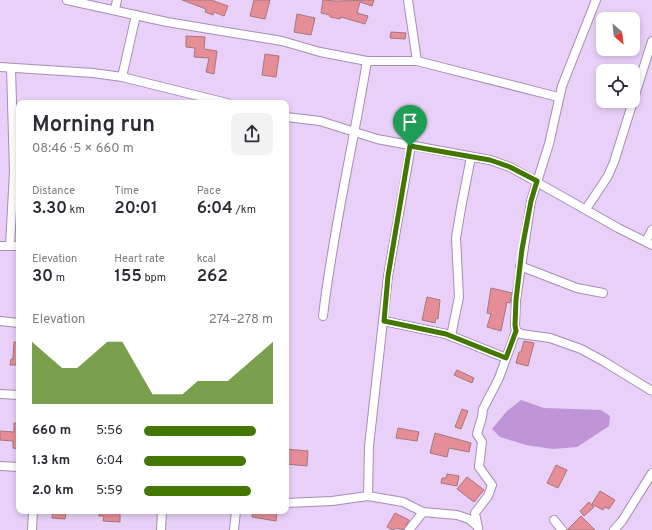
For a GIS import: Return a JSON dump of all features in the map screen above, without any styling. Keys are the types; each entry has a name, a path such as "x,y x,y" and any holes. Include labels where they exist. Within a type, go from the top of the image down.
{"street":[{"path":"67,0 136,15 282,41 320,52 367,61 417,61 558,97"},
{"path":"115,10 117,0"},
{"path":"408,0 417,61"},
{"path":"479,529 475,513 488,496 492,485 479,468 482,442 477,434 483,409 499,378 516,331 516,300 531,201 549,144 558,97 596,0"},
{"path":"122,77 136,15"},
{"path":"586,209 608,176 614,162 652,41"},
{"path":"323,316 333,244 347,167 356,132 367,61"},
{"path":"0,67 93,73 122,77 215,100"},
{"path":"0,246 15,246 16,171 11,68"},
{"path":"289,116 320,121 410,146 490,160 510,167 537,181 618,228 649,243 652,230"},
{"path":"368,496 369,446 389,270 410,146"},
{"path":"451,336 457,311 459,291 456,238 471,157"},
{"path":"520,266 576,288 603,293"},
{"path":"0,321 16,323"},
{"path":"384,321 451,336 506,358"},
{"path":"516,331 521,334 540,336 570,344 603,361 652,391"},
{"path":"0,394 16,395"},
{"path":"0,466 16,467"},
{"path":"614,530 622,521 652,474"},
{"path":"289,503 332,501 368,496 403,502 423,512 457,515 469,519 479,529"},
{"path":"409,530 423,512"},
{"path":"32,530 33,514"},
{"path":"160,530 162,514"},
{"path":"234,530 236,514"},
{"path":"554,520 562,530"}],"shaded area":[{"path":"521,400 544,408 601,410 610,416 609,426 577,447 553,449 526,445 500,437 492,429 507,411"}],"building":[{"path":"182,0 211,0 228,6 224,16 214,12 213,15 205,12 206,9"},
{"path":"254,0 270,0 265,19 250,16"},
{"path":"323,0 374,0 372,6 360,2 357,13 368,16 365,24 341,17 340,19 330,17 330,15 321,13"},
{"path":"297,14 315,18 311,35 294,32"},
{"path":"391,32 406,33 405,39 390,38"},
{"path":"186,36 205,37 204,49 217,51 214,74 206,72 209,58 194,57 195,48 186,47"},
{"path":"265,54 279,56 276,77 262,75"},
{"path":"491,288 512,293 510,303 507,302 501,331 487,327 491,314 487,313"},
{"path":"427,297 440,300 438,319 436,318 435,323 422,320"},
{"path":"524,341 534,343 528,366 516,363"},
{"path":"14,342 16,342 16,365 10,365 11,359 13,359"},
{"path":"457,370 474,378 472,383 454,375"},
{"path":"462,409 468,411 461,429 455,427"},
{"path":"14,423 16,423 16,448 13,448 13,441 0,440 0,431 14,432"},
{"path":"398,428 419,432 417,441 396,438"},
{"path":"435,433 471,443 469,452 449,448 447,457 430,453"},
{"path":"289,449 308,451 307,466 289,464"},
{"path":"556,465 567,470 558,488 547,483"},
{"path":"447,474 459,476 457,486 441,483 442,478 446,478"},
{"path":"467,477 484,490 474,502 457,489"},
{"path":"600,491 615,500 609,509 605,507 603,510 592,504"},
{"path":"589,502 594,507 584,516 580,511"},
{"path":"395,513 409,520 404,530 396,528 393,530 387,527"},
{"path":"53,514 66,514 65,519 52,518"},
{"path":"99,514 120,514 120,522 103,521 104,516 99,516"},
{"path":"252,514 277,514 276,521 252,517"},
{"path":"581,516 595,530 567,530"}],"route":[{"path":"410,146 454,155 490,160 510,167 537,181 531,201 522,249 516,300 516,331 506,358 446,334 384,321 388,276 410,146"}]}
